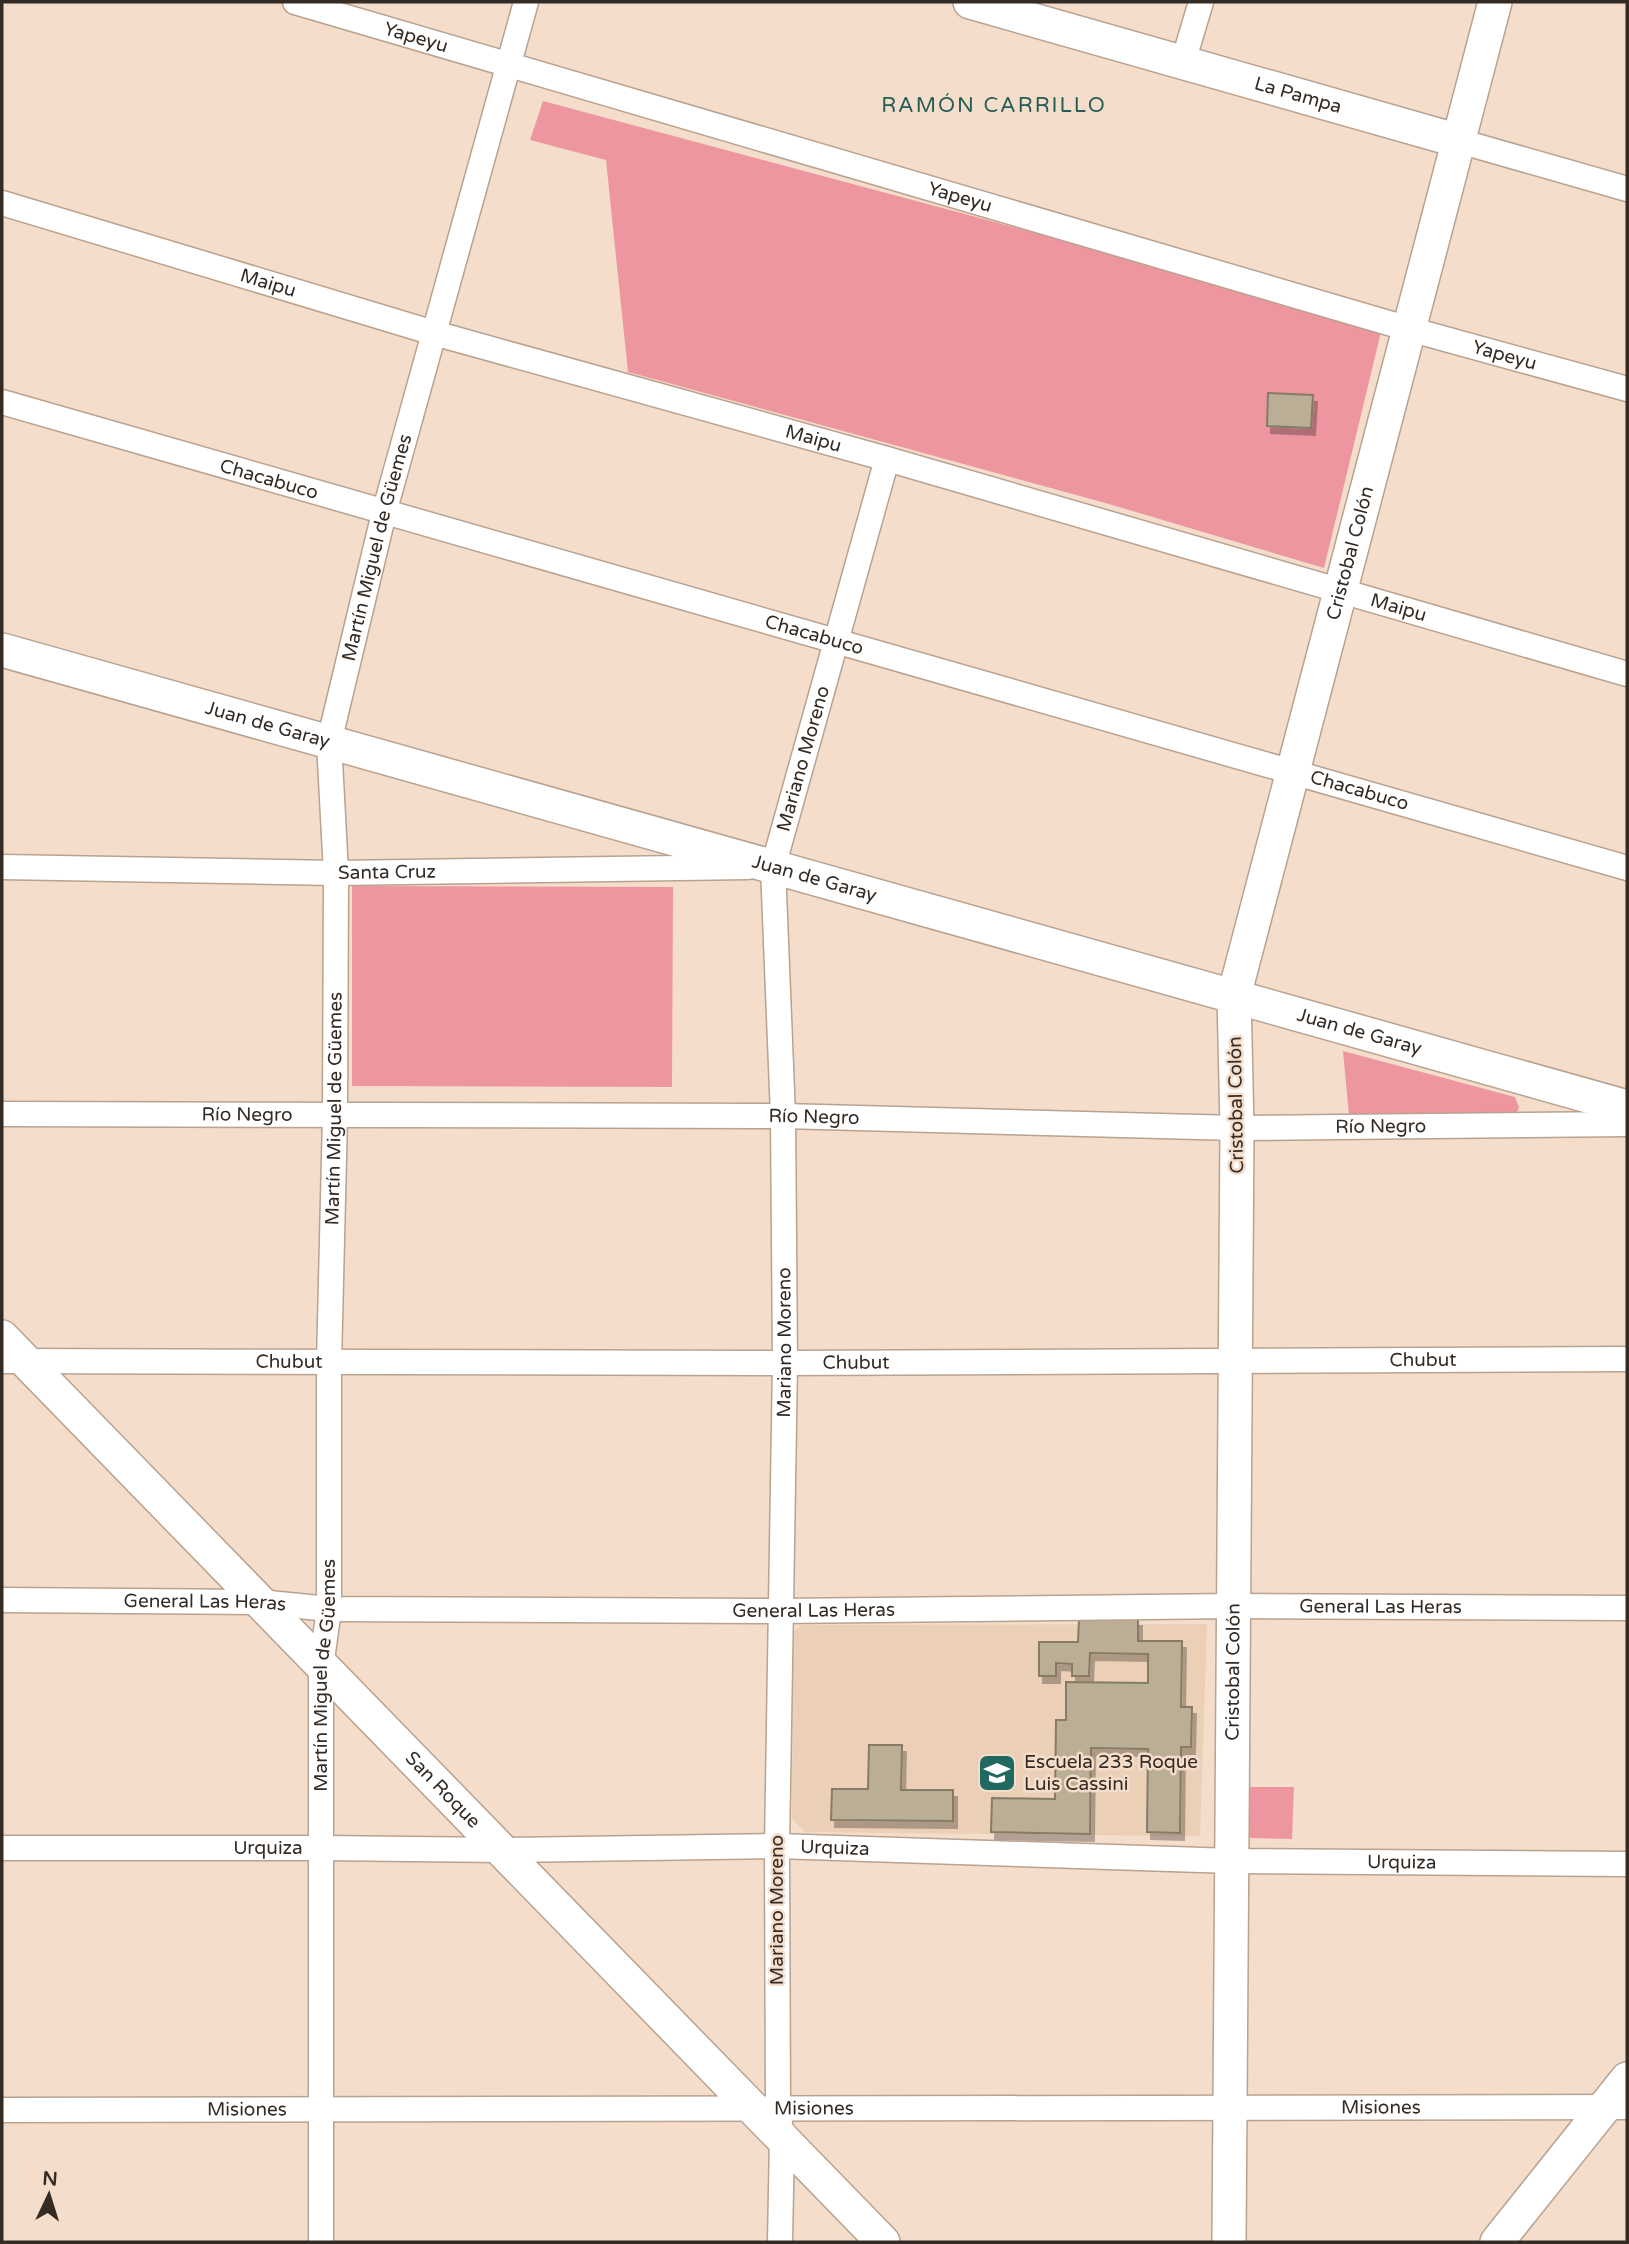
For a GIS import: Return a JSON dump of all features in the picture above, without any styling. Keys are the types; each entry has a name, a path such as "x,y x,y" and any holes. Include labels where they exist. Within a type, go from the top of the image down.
{"street":[{"name":"Yapeyu","path":"295,2 1409,329 1627,389"},
{"name":"Martín Miguel de Güemes","path":"321,2242 321,1668 329,1609 328,1363 335,1116 336,873 330,742 384,513 526,2"},
{"name":"La Pampa","path":"970,2 1627,189"},
{"path":"1183,62 1201,2"},
{"name":"Cristobal Colón","path":"1229,2242 1237,1128 1234,996 1496,2"},
{"name":"Maipu","path":"2,203 434,333 887,459 1627,674"},
{"name":"Chacabuco","path":"2,402 1293,770 1627,868"},
{"name":"Mariano Moreno","path":"780,2242 771,2118 785,1363 783,1116 773,867 887,459"},
{"name":"Juan de Garay","path":"2,650 1627,1107"},
{"name":"Santa Cruz","path":"2,867 336,873 773,867"},
{"name":"Río Negro","path":"2,1114 783,1116 1237,1128 1627,1124"},
{"name":"San Roque","path":"2,1337 14,1361 259,1602 321,1668 771,2118 883,2242"},
{"name":"Chubut","path":"14,1361 785,1363 1627,1359"},
{"name":"General Las Heras","path":"2,1600 259,1602 329,1609 780,1611 1234,1606 1627,1608"},
{"name":"Urquiza","path":"2,1848 502,1850 777,1846 1232,1861 1627,1864"},
{"path":"1497,2242 1616,2107 1627,2078"},
{"name":"Misiones","path":"2,2110 321,2109 771,2118 1231,2108 1616,2107"}],"shaded area":[{"path":"543,101 1177,271 1381,332 1324,568 1109,504 628,372 606,160 530,140"},
{"path":"352,886 673,887 672,1087 352,1086"},
{"path":"1343,1051 1515,1097 1519,1107 1516,1115 1349,1116"},
{"name":"Escuela 233 Roque Luis Cassini","path":"1207,1624 1200,1836 805,1832 792,1819 793,1632 802,1625"},
{"path":"1245,1787 1294,1787 1292,1839 1250,1838 1245,1830"}],"building":[{"path":"1268,393 1313,395 1311,428 1267,426"},
{"path":"1079,1619 1138,1619 1138,1641 1182,1641 1181,1707 1192,1707 1191,1747 1181,1747 1180,1833 1147,1832 1148,1749 1091,1748 1090,1834 991,1832 992,1798 1055,1799 1056,1720 1066,1720 1066,1682 1148,1683 1148,1654 1090,1653 1089,1676 1072,1676 1072,1664 1056,1663 1056,1676 1039,1676 1039,1642 1078,1642"},
{"path":"869,1745 902,1745 901,1790 953,1790 953,1821 831,1820 832,1789 868,1789"}],"place":[{"name":"Escuela 233 Roque Luis Cassini","path":"997,1773"}],"district":[{"name":"RAMÓN CARRILLO","path":"994,105"}]}
